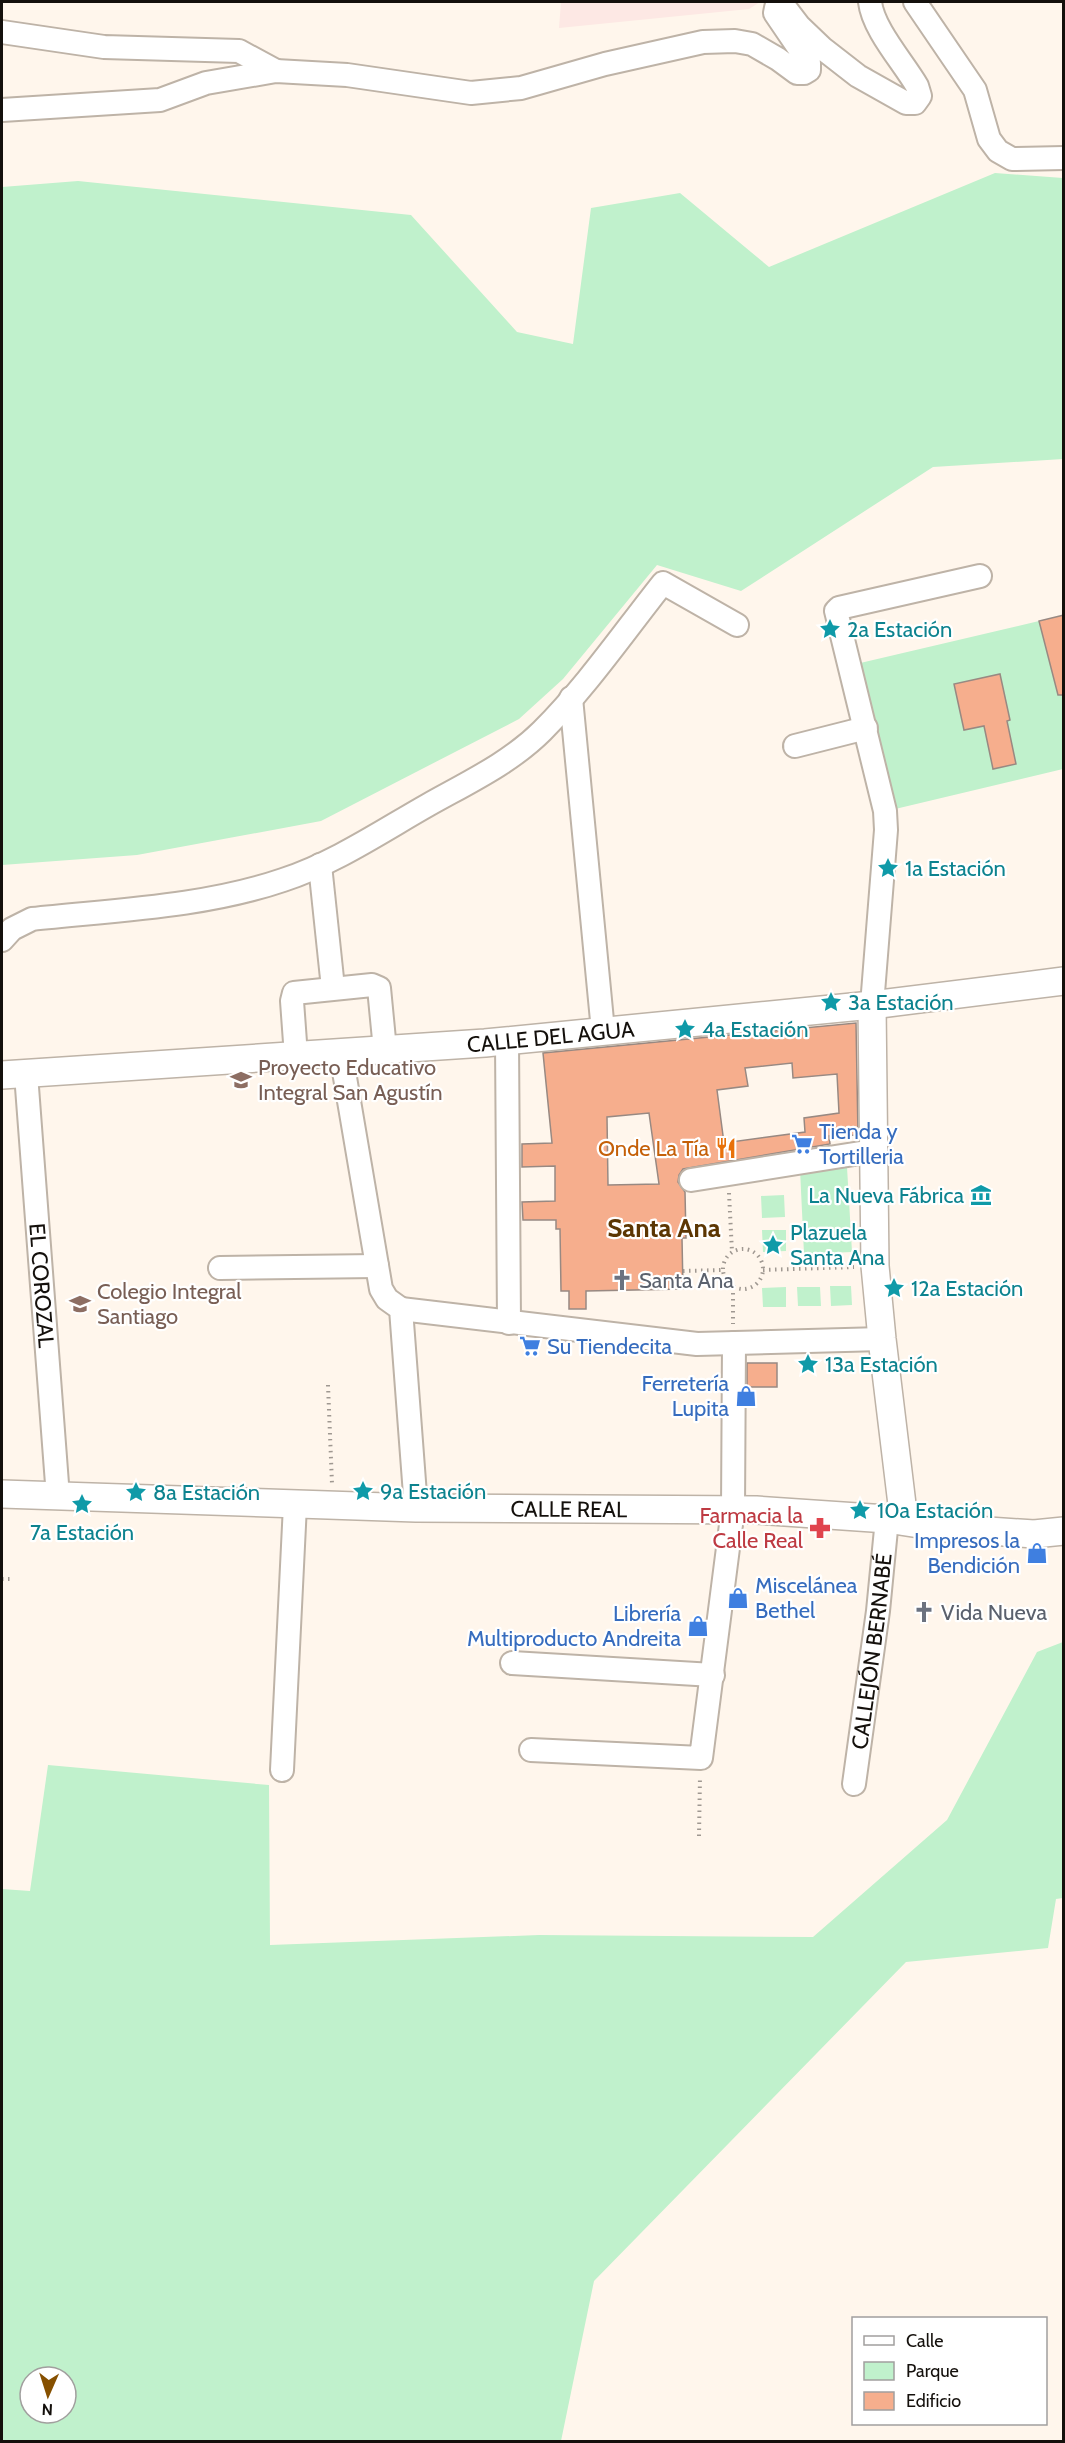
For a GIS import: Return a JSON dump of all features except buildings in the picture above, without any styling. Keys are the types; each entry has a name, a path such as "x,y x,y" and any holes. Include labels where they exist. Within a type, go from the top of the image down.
{"street":[{"path":"2,110 160,100 206,83 276,71 347,75 471,93 521,88 605,64 703,42 735,41 752,44 796,73 804,73 809,70 809,63 775,13 776,8 780,6 786,9 799,26 822,48 858,76 906,103 915,103 920,96 916,86 881,30 871,10 870,2"},
{"path":"915,2 975,90 989,139 998,151 1012,159 1064,158"},
{"path":"2,32 104,47 239,51 276,71"},
{"path":"896,1520 875,1266 873,1151 872,1005 886,830 885,811 836,611 839,608 980,576"},
{"path":"2,940 12,928 32,920 186,902 245,891 284,880 320,865 475,779 515,753 542,731 663,583 737,624"},
{"path":"571,698 603,1032"},
{"path":"795,747 866,728"},
{"path":"320,865 333,988"},
{"name":"CALLE DEL AGUA","path":"8,1073 341,1054 507,1041 872,1005 1064,981"},
{"path":"296,1056 292,996 298,992 372,985 379,988 385,1050"},
{"path":"507,1041 509,1323"},
{"path":"341,1054 381,1289 387,1299 401,1309 697,1344 882,1339"},
{"name":"EL COROZAL","path":"8,1073 58,1497"},
{"path":"691,1180 873,1151"},
{"path":"220,1268 378,1266"},
{"path":"401,1309 416,1508"},
{"path":"531,1750 701,1758 733,1509 734,1343"},
{"name":"CALLE REAL","path":"2,1494 416,1508 733,1509 896,1520 945,1528 1034,1534 1064,1531"},
{"path":"282,1770 295,1505"},
{"name":"CALLEJÓN BERNABÉ","path":"854,1784 878,1611 896,1520"},
{"path":"512,1664 713,1675"}],"path":[{"path":"729,1175 732,1252"},
{"path":"740,1249 756,1254 763,1270 756,1285 741,1289 727,1282 722,1270 726,1257 732,1252 740,1249"},
{"path":"763,1270 875,1266"},
{"path":"682,1271 722,1270"},
{"path":"733,1287 734,1343"},
{"path":"328,1385 333,1506"},
{"path":"2,1579 11,1579"},
{"path":"699,1836 701,1758"}],"shaded area":[{"path":"561,2 760,2 749,9 559,28"}],"green space":[{"path":"995,173 1063,178 1063,459 933,467 741,591 657,565 563,679 519,719 321,821 137,855 2,865 2,187 78,181 411,215 517,332 573,344 591,208 680,193 769,267"},
{"path":"1039,621 1051,668 1063,665 1063,769 891,810 856,664"},
{"path":"847,1167 852,1252 804,1254 800,1169"},
{"path":"784,1195 785,1217 762,1218 761,1196"},
{"path":"762,1230 786,1230 786,1251 763,1252"},
{"path":"830,1286 851,1286 852,1305 831,1306"},
{"path":"786,1287 786,1307 763,1307 762,1288"},
{"path":"797,1287 820,1287 821,1306 798,1306"},
{"path":"1063,1642 1063,1898 1056,1899 1048,1948 906,1962 594,2281 561,2441 2,2441 2,1889 30,1891 48,1765 269,1785 270,1945 539,1935 813,1937 947,1820 1037,1652"}],"place":[{"name":"2a Estación","path":"830,629"},
{"name":"1a Estación","path":"888,868"},
{"name":"3a Estación","path":"831,1002"},
{"name":"4a Estación","path":"685,1029"},
{"name":"Proyecto Educativo Integral San Agustín","path":"241,1080"},
{"name":"Tienda y Tortilleria","path":"802,1144"},
{"name":"Onde La Tía","path":"726,1148"},
{"name":"La Nueva Fábrica","path":"981,1195"},
{"name":"Plazuela Santa Ana","path":"773,1245"},
{"name":"Santa Ana","path":"622,1280"},
{"name":"12a Estación","path":"894,1288"},
{"name":"Colegio Integral Santiago","path":"80,1304"},
{"name":"Su Tiendecita","path":"530,1346"},
{"name":"13a Estación","path":"808,1364"},
{"name":"Ferretería Lupita","path":"746,1396"},
{"name":"9a Estación","path":"363,1491"},
{"name":"8a Estación","path":"136,1492"},
{"name":"7a Estación","path":"82,1504"},
{"name":"10a Estación","path":"860,1510"},
{"name":"Farmacia la Calle Real","path":"820,1528"},
{"name":"Impresos la Bendición","path":"1037,1553"},
{"name":"Miscelánea Bethel","path":"738,1598"},
{"name":"Vida Nueva","path":"924,1612"},
{"name":"Librería Multiproducto Andreita","path":"698,1626"}],"district":[{"name":"Santa Ana","path":"664,1228"}]}
